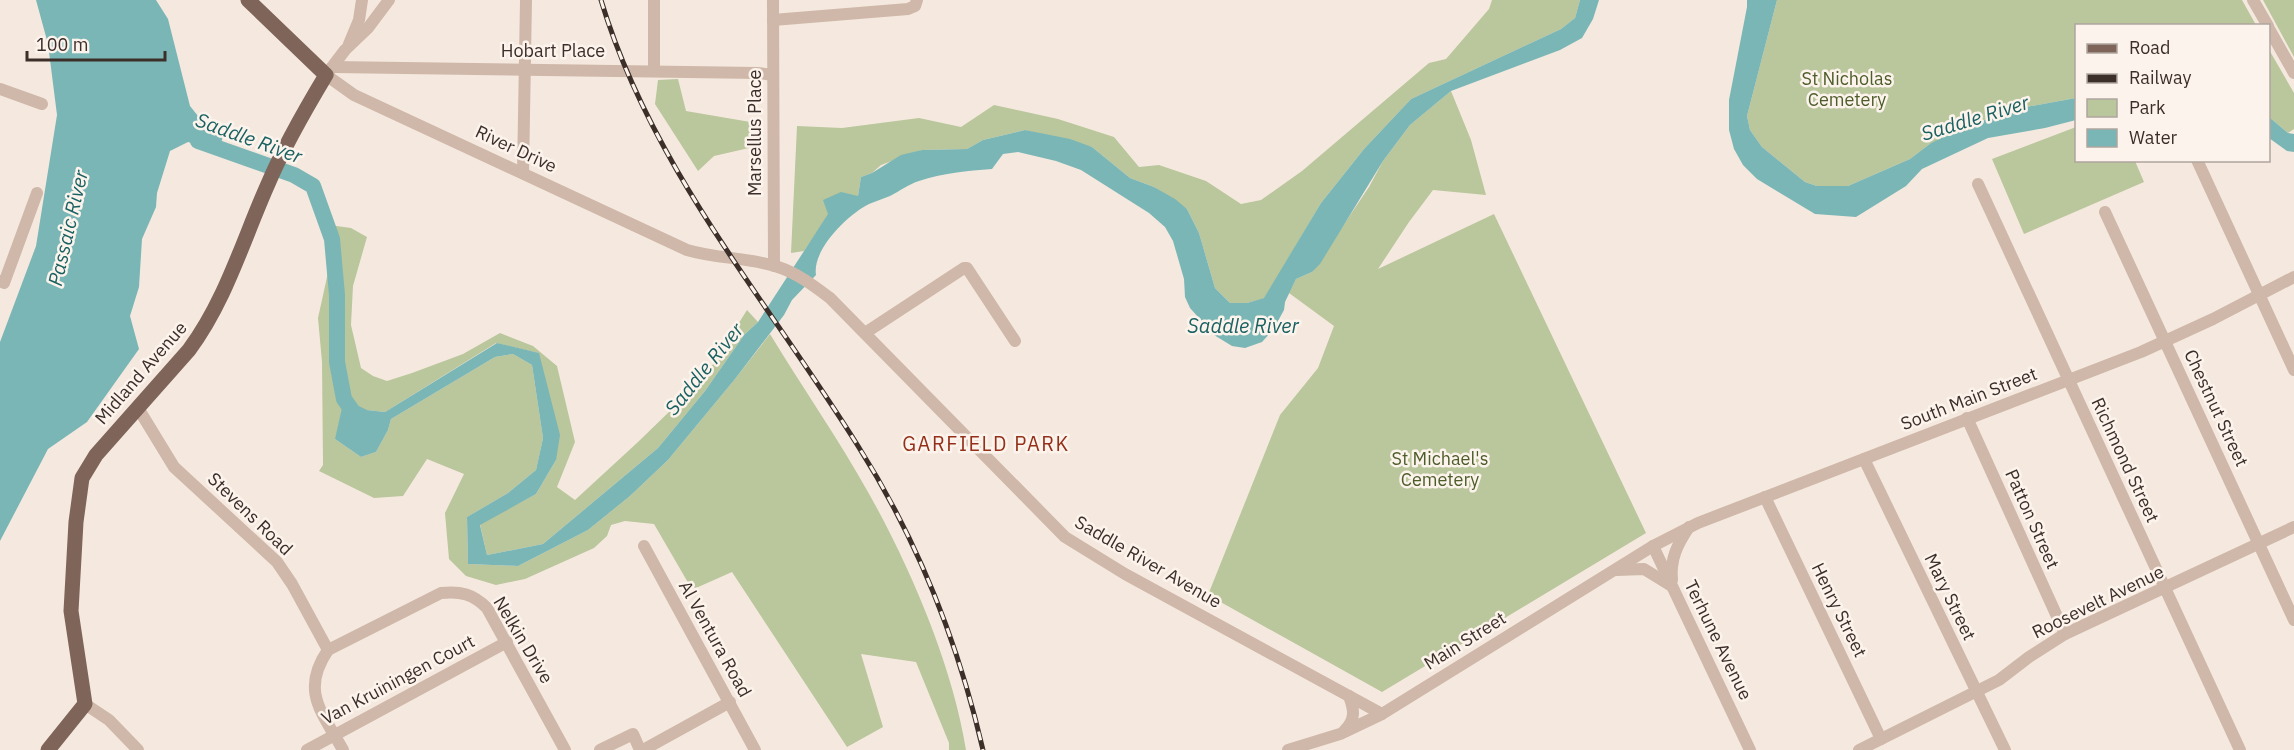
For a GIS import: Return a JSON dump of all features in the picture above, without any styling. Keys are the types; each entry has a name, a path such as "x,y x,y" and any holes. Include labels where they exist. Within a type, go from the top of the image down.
{"main road":[{"name":"River Drive","path":"249,0 329,71"},
{"name":"Midland Avenue","path":"85,705 71,611 79,491 88,466 189,350 208,323 221,298 279,159 329,71"},
{"path":"48,750 85,705"}],"street":[{"path":"345,50 359,20 362,0"},
{"name":"Midland Avenue","path":"329,71 345,50 368,28 389,0"},
{"path":"523,173 526,0"},
{"path":"654,0 654,70"},
{"name":"Marsellus Place","path":"773,0 777,267"},
{"path":"2253,0 2267,24"},
{"path":"773,20 908,9 916,3"},
{"path":"2270,30 2294,73"},
{"name":"Hobart Place","path":"329,71 654,70 773,75"},
{"name":"River Drive","path":"329,71 354,95 687,250 710,257 737,259 777,267 798,276"},
{"path":"0,89 42,104"},
{"path":"2198,162 2294,370"},
{"name":"Richmond Street","path":"1978,184 2240,750"},
{"path":"2,282 37,193"},
{"name":"Chestnut Street","path":"2105,212 2294,620"},
{"path":"865,333 967,268 1015,341"},
{"name":"Saddle River Avenue","path":"798,276 817,288 865,333 1071,541 1125,574 1382,714"},
{"name":"South Main Street","path":"1653,546 1690,526 2165,342 2294,277"},
{"name":"Stevens Road","path":"138,408 174,467 277,562 292,584 328,650"},
{"name":"Patton Street","path":"1967,418 2065,634"},
{"name":"Mary Street","path":"1864,459 2005,750"},
{"name":"Henry Street","path":"1765,497 1881,739"},
{"path":"1673,588 1671,566 1674,553 1690,526"},
{"name":"Roosevelt Avenue","path":"1859,750 1976,693 1999,680 2065,634 2294,528"},
{"name":"Al Ventura Road","path":"644,546 755,750"},
{"name":"Main Street","path":"1288,750 1340,734 1382,714 1653,546"},
{"name":"Terhune Avenue","path":"1653,546 1750,750"},
{"path":"1613,571 1631,568 1644,569 1655,574 1673,588"},
{"name":"Nelkin Drive","path":"328,650 441,593 468,594 487,608 565,750"},
{"name":"Van Kruiningen Court","path":"307,750 507,642"},
{"path":"328,650 317,671 314,685 315,698 343,750"},
{"path":"1340,734 1351,724 1354,713 1349,696"},
{"path":"600,750 633,734 642,750 730,702"},
{"path":"85,705 109,720 138,750"}],"green space":[{"path":"1492,0 1580,0 1575,18 1561,29 1411,99 1364,149 1321,203 1265,298 1247,303 1230,303 1215,288 1199,233 1187,209 1154,187 1130,178 1092,147 1025,130 983,140 967,149 922,150 881,165 872,173 861,177 858,196 824,200 829,214 804,251 791,253 797,126 842,128 919,118 961,127 994,105 1058,119 1114,137 1139,167 1159,165 1206,181 1241,204 1261,200 1302,171 1429,63 1446,59 1489,9"},
{"name":"St Nicholas Cemetery","path":"1777,0 2242,0 2255,24 2075,24 2075,98 2026,107 1931,143 1910,159 1848,186 1817,186 1805,182 1762,147 1750,130 1747,116"},
{"path":"2263,0 2294,0 2294,57"},
{"path":"2270,51 2294,93 2294,129 2288,133 2270,118"},
{"path":"678,79 686,111 762,124 762,145 714,156 698,171 655,104 658,80"},
{"name":"St Michael's Cemetery","path":"1451,91 1471,140 1486,195 1433,190 1378,269 1494,214 1646,533 1382,692 1208,595 1280,415 1318,368 1334,326 1289,293 1296,279 1312,272 1369,187 1383,161 1410,125"},
{"path":"2075,127 2075,162 2135,162 2144,182 2024,234 1992,159"},
{"path":"322,224 351,228 367,237 353,286 351,325 361,368 373,376 387,381 412,373 463,354 500,333 533,346 557,366 575,442 557,487 575,500 705,377 747,310 758,322 744,335 705,391 658,448 543,544 487,555 480,524 536,494 556,460 538,353 496,343 385,412 367,410 335,439 361,457 376,452 388,430 391,419 495,357 513,354 532,365 543,438 536,470 508,493 467,517 468,564 518,566 588,530 630,496 668,460 770,334 856,472 899,552 940,651 960,718 966,750 949,750 949,743 916,662 861,654 883,727 847,747 732,572 696,588 690,586 654,524 625,521 611,525 607,536 594,548 525,579 496,585 466,576 449,559 445,513 464,474 427,459 403,496 374,498 319,471 323,465 322,362 318,318 330,255"}],"water":[{"name":"Passaic River","path":"36,0 156,0 168,19 190,106 202,121 223,137 218,151 188,142 170,151 157,193 156,207 142,239 139,287 130,316 139,349 87,422 48,449 0,541 0,342 36,246 57,115 48,44"},
{"name":"Saddle River","path":"1580,0 1599,0 1593,19 1582,38 1560,50 1451,91 1410,125 1383,161 1320,264 1312,272 1296,279 1285,302 1284,310 1273,330 1262,342 1245,348 1232,346 1214,335 1190,308 1185,297 1184,279 1173,241 1165,227 1149,213 1081,170 1018,152 1003,154 992,169 946,174 915,182 890,196 869,204 851,216 825,244 816,265 816,275 792,300 784,315 735,379 668,460 630,496 588,530 518,566 468,564 467,517 508,493 536,470 543,438 532,365 513,354 495,357 391,419 388,430 376,452 361,457 335,439 344,399 367,410 385,412 497,343 539,353 560,435 556,460 536,494 480,525 487,555 543,544 658,448 705,391 744,335 758,322 828,214 823,200 841,192 858,196 861,177 901,155 922,150 967,149 983,140 1025,130 1070,139 1092,147 1130,178 1154,187 1175,199 1187,209 1199,233 1215,288 1230,303 1247,303 1264,298 1321,203 1364,149 1411,99 1561,29 1575,18"},
{"name":"Saddle River","path":"1747,0 1777,0 1747,116 1750,130 1762,147 1805,182 1817,186 1848,186 1910,159 1931,143 1969,125 2026,107 2075,98 2075,120 1988,138 1922,169 1906,186 1856,217 1815,214 1757,179 1743,165 1734,149 1729,130 1729,100"},
{"path":"2270,118 2288,133 2294,134 2294,152 2287,151 2270,139"}],"waterway":[{"name":"Saddle River","path":"198,141 294,175 313,186 332,239 337,295 337,362 344,399 356,416"}],"railway":[{"path":"601,0 623,61 649,120 680,176 714,231 858,446 899,518 948,631 983,750"}],"district":[{"name":"GARFIELD PARK","path":"986,444"}]}
